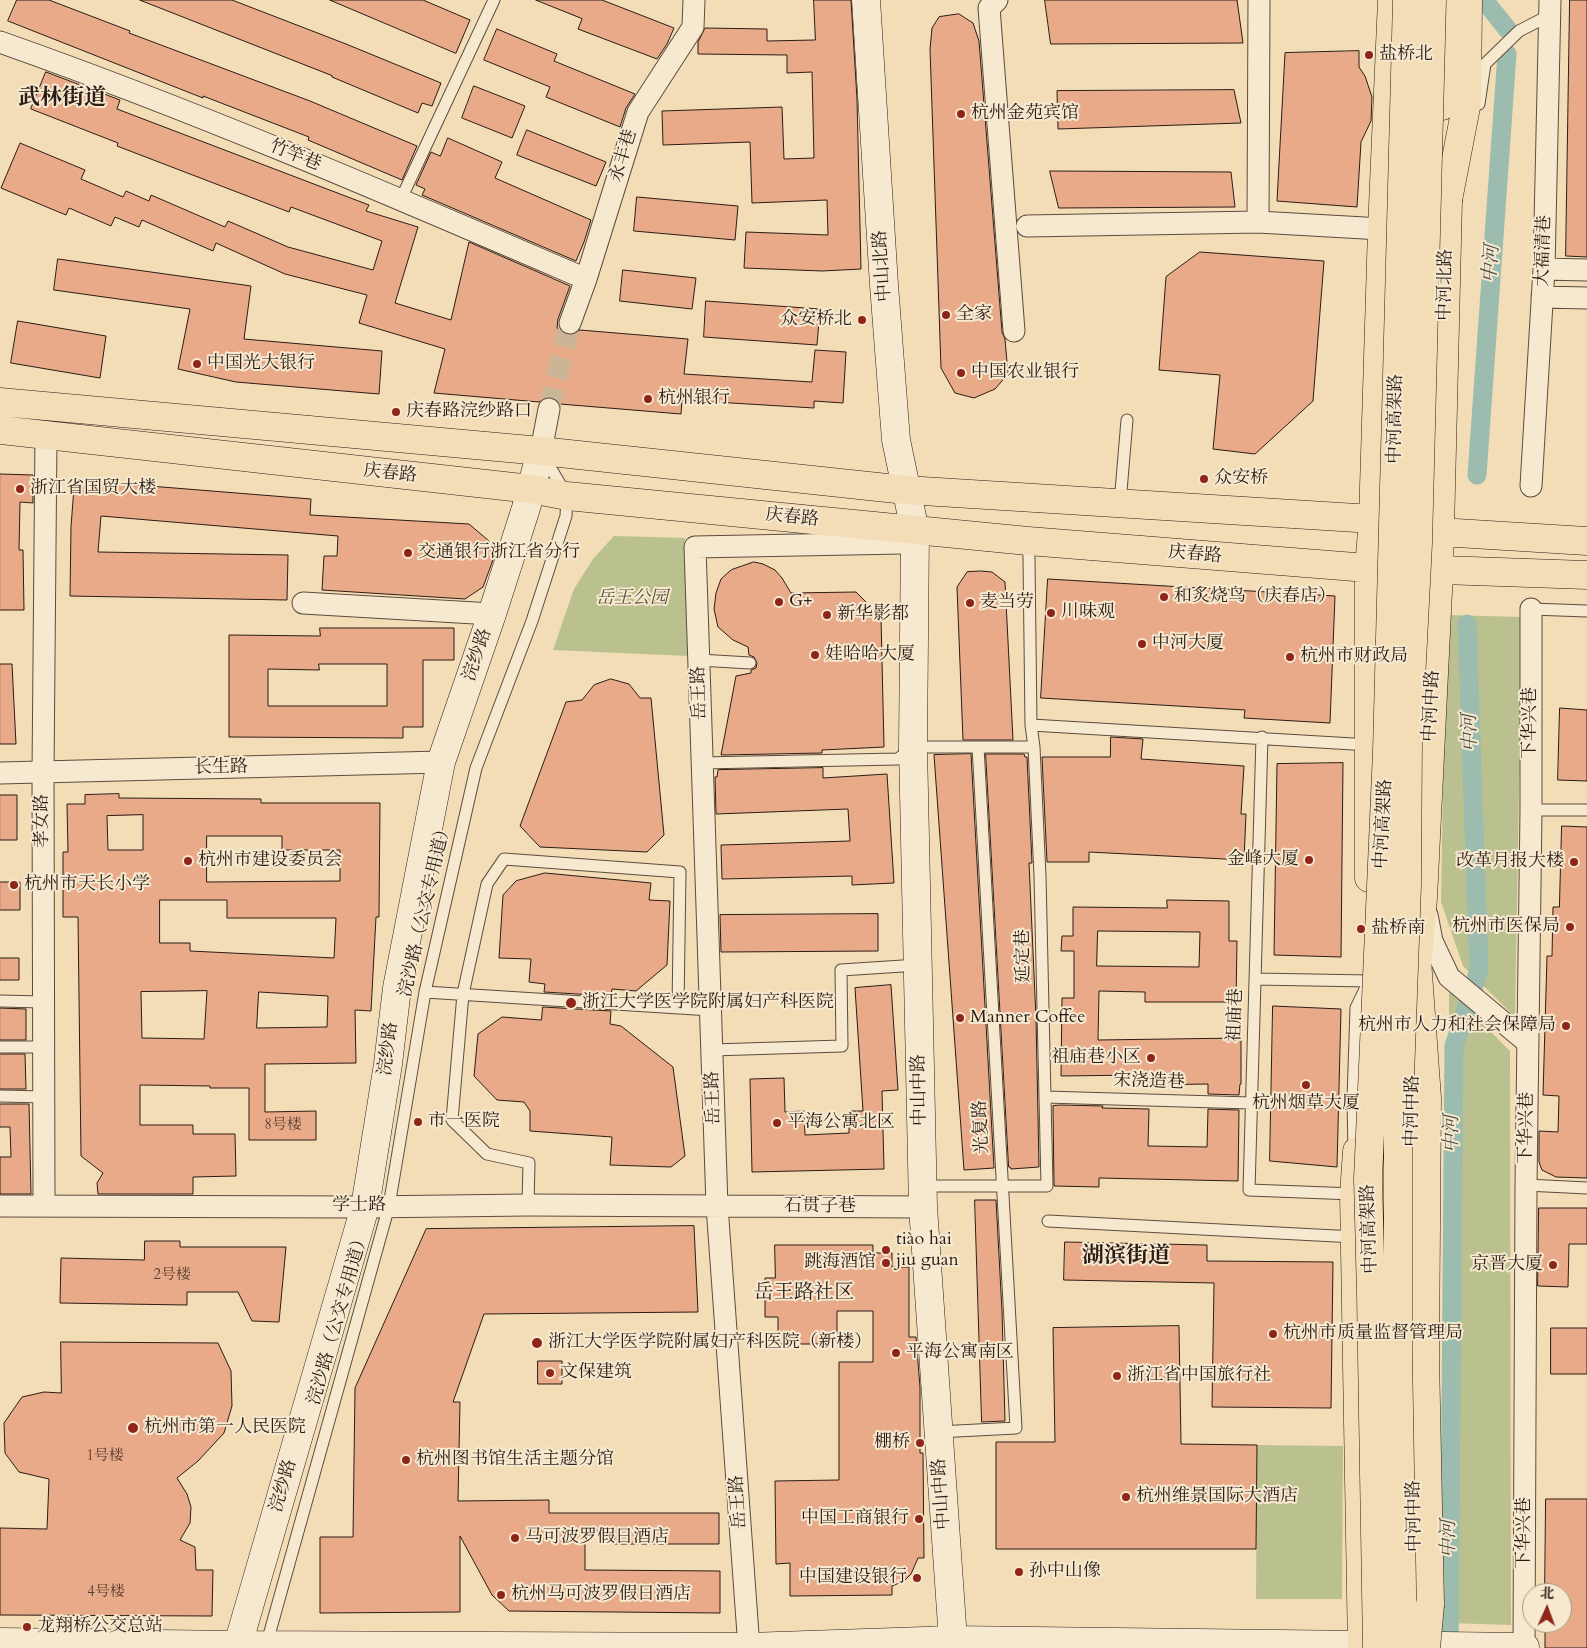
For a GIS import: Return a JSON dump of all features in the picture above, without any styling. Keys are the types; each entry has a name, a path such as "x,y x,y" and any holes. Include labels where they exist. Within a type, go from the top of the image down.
{"main road":[{"name":"中山北路","path":"866,0 896,440 914,530"},
{"path":"1367,1647 1354,1194 1369,981 1369,568 1373,519 1382,229 1392,0"},
{"name":"中河高架路","path":"1367,1647 1372,1295 1368,1179 1387,751 1407,0"},
{"name":"中河高架路","path":"1403,1648 1398,1351 1398,1131 1407,885 1408,740 1418,543 1432,0"},
{"name":"中河北路","path":"1439,565 1447,211 1440,162 1447,0"},
{"path":"1447,211 1467,102 1468,0"},
{"name":"庆春路","path":"0,402 541,452 906,490 1373,519 1440,532 1587,541"},
{"name":"庆春路","path":"0,430 531,489 567,496 1028,541 1369,568 1439,565 1587,576"},
{"name":"浣纱路","path":"238,1647 377,1207 388,1064 397,988 441,762 492,614 541,452"},
{"name":"中山中路","path":"914,530 913,747 923,1196 953,1644"},
{"name":"中河中路","path":"1434,1647 1417,1586 1412,1352 1412,1107 1417,960 1423,898 1439,565"},
{"path":"1417,960 1427,1098 1425,1356 1430,1605 1434,1647"},
{"path":"0,1642 238,1647 749,1648 953,1644 1524,1648"}],"street":[{"name":"永丰巷","path":"570,323 586,279 638,112 693,27 694,0"},
{"path":"997,0 989,8 1014,331"},
{"path":"1258,222 1259,0"},
{"name":"大福清巷","path":"1531,486 1544,269 1550,7"},
{"name":"竹竿巷","path":"0,42 102,78 401,199 586,279"},
{"path":"1027,226 1258,222 1382,229"},
{"path":"1544,269 1587,270"},
{"path":"1542,297 1587,298"},
{"path":"541,452 549,409"},
{"name":"孝女路","path":"44,1206 43,773 46,435"},
{"name":"岳王路","path":"749,1648 717,1206 694,547 902,543 914,530"},
{"path":"303,603 492,614"},
{"name":"下华兴巷","path":"1524,1648 1526,1185 1532,810 1531,609"},
{"name":"长生路","path":"0,773 441,762"},
{"path":"1423,898 1432,941 1449,977 1528,1043"},
{"name":"石贯子巷","path":"717,1206 923,1196"},
{"name":"学士路","path":"0,1206 717,1206"}],"lane":[{"path":"401,199 494,0"},
{"name":"大福清巷","path":"1447,211 1478,108 1485,64 1519,31 1550,7"},
{"path":"1120,503 1127,420"},
{"path":"541,452 567,496"},
{"name":"浣沙路（公交专用道）","path":"265,1647 377,1207 476,768 532,621 566,516 567,496"},
{"name":"延定巷","path":"1002,1186 1047,1186 1040,876 1034,747 1031,725 1028,541"},
{"path":"1439,565 1587,566"},
{"path":"1531,609 1587,611"},
{"path":"698,660 750,662"},
{"path":"1031,725 1262,737 1370,745"},
{"name":"祖庙巷","path":"1262,737 1249,1190 1354,1194"},
{"path":"702,763 898,759 913,747 1034,747"},
{"name":"光复路","path":"938,1432 1016,1428 978,747"},
{"path":"1532,810 1587,810"},
{"path":"528,1205 529,1163 488,1154 452,1120 463,994 488,884 504,859 680,872 678,1008"},
{"path":"712,1050 842,1046 841,970 918,965"},
{"path":"1255,979 1369,981"},
{"path":"424,992 711,1010"},
{"path":"0,1001 43,1002"},
{"path":"0,1047 44,1048"},
{"path":"0,1096 44,1097"},
{"name":"宋浇造巷","path":"1045,1097 1251,1103"},
{"path":"1526,1185 1587,1188"},
{"path":"923,1196 1002,1186"},
{"path":"1048,1221 1354,1237"}],"green space":[{"name":"岳王公园","path":"614,536 685,538 689,656 553,650 574,589 593,559"},
{"path":"1446,615 1522,617 1515,1017 1463,966 1441,902"},
{"path":"1449,990 1510,1051 1511,1625 1450,1623"},
{"path":"1257,1445 1343,1446 1342,1599 1256,1599"}],"building":[{"path":"17,0 49,0 130,31 129,33 310,101 417,146 402,180 308,140 309,137 203,96 203,98 8,21"},
{"path":"140,0 232,0 441,83 432,106 422,103 418,113 332,76"},
{"path":"330,0 423,0 470,20 456,53"},
{"path":"536,0 602,0 674,28 667,44 657,59 578,29 582,19"},
{"path":"814,0 851,0 857,99 861,269 822,271 744,268 746,232 828,235 827,200 752,203 750,142 663,145 662,111 782,107 784,159 814,158 812,72 787,73 787,55 698,54 698,42 705,28 767,29 767,41 815,40"},
{"path":"1045,0 1237,0 1243,43 1051,44"},
{"path":"1570,0 1587,0 1587,257 1566,256"},
{"path":"959,14 973,23 979,41 1002,332 1005,339 1008,374 995,389 974,398 955,393 941,368 930,49 932,28 939,17"},
{"path":"497,29 557,54 554,61 635,94 626,108 620,127 546,97 550,87 484,60"},
{"path":"1359,51 1359,67 1365,76 1372,97 1371,121 1361,142 1357,207 1277,201 1285,53"},
{"path":"46,72 120,100 117,109 369,205 366,211 418,227 395,303 451,320 469,242 570,286 558,319 557,328 565,335 573,335 580,330 688,339 684,374 812,382 815,350 846,352 843,403 814,401 814,408 682,400 681,414 560,404 557,399 551,397 544,397 539,402 434,393 445,349 359,323 367,295 285,274 216,243 213,251 142,220 139,227 115,217 111,226 69,208 66,215 1,188 20,143 85,170 81,179 123,197 126,191 149,201 151,195 225,227 228,221 288,247 373,270 382,241 291,207 289,212 117,146 118,143 31,109"},
{"path":"474,86 525,106 512,138 462,118"},
{"path":"1234,90 1241,123 1058,129 1057,91"},
{"path":"527,130 606,162 596,186 517,155"},
{"path":"448,138 502,162 495,178 591,220 576,261 422,195 425,189 416,185 431,152 440,156"},
{"path":"1050,171 1231,172 1235,207 1059,208"},
{"path":"637,197 738,206 735,240 634,231"},
{"path":"1200,252 1324,261 1313,401 1255,454 1213,449 1220,375 1159,370 1166,277"},
{"path":"58,259 251,286 244,339 382,351 379,394 236,382 178,369 190,309 54,290"},
{"path":"623,270 696,278 692,309 620,301"},
{"path":"706,301 820,309 817,345 704,337"},
{"path":"18,321 106,336 100,378 11,363"},
{"path":"0,474 33,475 33,503 20,502 19,550 23,550 24,610 0,610"},
{"path":"75,480 311,499 310,515 469,524 489,541 493,560 483,587 465,599 322,590 324,556 337,556 338,536 101,516 98,552 288,555 287,600 70,596 71,527"},
{"name":"娃哈哈大厦","path":"754,562 775,570 791,593 856,592 881,617 884,747 822,750 822,753 721,755 736,676 751,673 751,670 756,668 757,663 754,657 749,655 748,647 733,640 718,627 714,609 716,593 721,579 731,570"},
{"path":"967,572 992,572 1005,582 1013,740 963,740 957,587"},
{"name":"中河大厦","path":"1048,579 1335,596 1330,723 1244,718 1245,710 1041,698"},
{"path":"320,628 454,628 454,660 423,660 423,727 403,727 403,738 229,737 229,635 320,636","holes":["319,664 387,664 387,706 268,706 268,669 319,670"]},
{"path":"0,664 12,664 16,744 0,744"},
{"path":"611,679 629,684 640,698 651,698 664,835 647,852 540,847 520,826 566,702 582,700 594,685"},
{"path":"1560,708 1587,710 1587,781 1558,780"},
{"path":"1111,737 1143,739 1141,759 1244,766 1241,814 1246,814 1244,860 1089,852 1089,862 1047,862 1042,757 1110,757"},
{"path":"971,754 994,1168 964,1170 934,755"},
{"path":"986,754 1024,754 1027,757 1032,863 1029,863 1036,1018 1039,1167 1011,1169 1009,1167"},
{"name":"金峰大厦","path":"1343,763 1341,957 1274,955 1277,764"},
{"path":"823,768 823,778 887,774 894,883 852,885 852,876 722,879 721,845 850,841 848,809 716,814 715,777 717,777 718,770"},
{"path":"119,794 119,798 261,799 261,803 380,803 379,917 376,917 371,1011 355,1010 356,1063 265,1064 265,1112 316,1111 316,1140 249,1140 249,1088 140,1085 140,1125 193,1125 193,1134 235,1134 236,1176 193,1177 193,1194 98,1194 97,1183 103,1173 81,1156 78,917 63,917 63,852 68,852 67,804 85,804 85,795","holes":["143,815 143,850 108,850 107,816","207,836 282,836 282,850 340,850 340,881 207,882","160,900 227,900 227,918 336,918 334,958 190,951 190,943 160,943","207,991 204,1039 142,1038 141,992","259,992 328,996 327,1027 257,1028"]},
{"path":"0,795 17,795 17,840 0,840"},
{"path":"1562,826 1587,827 1587,1178 1556,1177 1542,1170 1539,1162 1539,1131 1558,1132 1559,1096 1543,1095 1547,956 1552,956 1553,907 1559,907"},
{"path":"545,873 651,883 649,900 670,901 667,965 636,991 612,989 611,996 544,992 545,984 529,982 531,959 499,958 503,895 516,881"},
{"path":"0,882 20,882 20,910 0,910"},
{"path":"1167,900 1229,901 1229,941 1237,941 1236,1002 1145,1002 1145,992 1099,991 1098,1040 1241,1038 1241,1084 1239,1095 1208,1094 1208,1084 1140,1085 1139,1075 1061,1076 1062,998 1074,998 1074,951 1061,951 1062,936 1073,936 1073,907 1167,908","holes":["1098,931 1200,932 1199,967 1097,966"]},
{"path":"878,914 878,951 721,952 720,915"},
{"path":"0,958 19,958 19,980 0,980"},
{"name":"平海公寓北区","path":"891,985 898,1090 882,1091 884,1169 752,1172 750,1079 784,1078 785,1112 804,1111 805,1135 849,1133 849,1111 863,1111 855,988"},
{"name":"杭州烟草大厦","path":"1273,1006 1341,1009 1337,1167 1270,1161"},
{"path":"543,1007 611,1011 610,1024 621,1026 673,1067 685,1156 671,1167 610,1165 612,1137 530,1131 530,1111 524,1102 497,1100 474,1076 478,1034 502,1017 541,1020"},
{"path":"0,1008 26,1009 26,1040 0,1040"},
{"path":"0,1054 25,1054 26,1089 0,1089"},
{"path":"0,1104 29,1104 31,1194 0,1194 0,1157 11,1157 10,1127 0,1127"},
{"path":"1053,1106 1149,1109 1148,1146 1207,1147 1208,1109 1239,1110 1238,1181 1099,1178 1099,1187 1054,1186"},
{"path":"975,1200 996,1200 1005,1421 982,1422"},
{"name":"京晋大厦","path":"1539,1208 1587,1208 1587,1244 1569,1244 1568,1287 1538,1286"},
{"path":"694,1226 698,1312 484,1314 453,1402 460,1402 458,1501 549,1500 549,1513 719,1513 719,1544 614,1544 614,1531 585,1531 585,1570 720,1571 720,1613 509,1611 492,1595 460,1536 460,1612 320,1613 320,1537 353,1537 355,1388 426,1229"},
{"path":"145,1241 180,1241 180,1247 286,1247 279,1322 252,1321 238,1292 187,1292 187,1305 60,1303 61,1258 144,1260"},
{"name":"杭州市质量监督管理局","path":"1065,1242 1207,1245 1207,1261 1333,1262 1331,1408 1212,1407 1214,1283 1064,1280"},
{"path":"775,1245 873,1245 873,1253 892,1253 892,1267 909,1267 909,1337 916,1337 920,1387 920,1453 923,1453 924,1558 918,1558 911,1574 904,1581 892,1586 892,1595 790,1596 790,1563 776,1564 775,1481 839,1480 839,1362 873,1362 873,1311 837,1311 837,1344 778,1344 778,1317 765,1317 765,1278 775,1278"},
{"name":"杭州维景国际大酒店","path":"1179,1326 1181,1444 1257,1445 1256,1549 996,1549 996,1442 1055,1442 1053,1328"},
{"path":"1551,1328 1587,1328 1587,1374 1551,1374"},
{"path":"61,1342 218,1343 231,1371 232,1406 224,1433 198,1461 177,1478 187,1494 191,1507 190,1523 180,1540 195,1547 196,1570 213,1570 212,1616 0,1615 0,1528 47,1529 49,1479 19,1472 5,1453 4,1423 22,1397 44,1392 61,1393"},
{"name":"文保建筑","path":"538,1361 562,1361 562,1384 538,1384"},
{"path":"1546,1499 1587,1499 1587,1648 1545,1648 1545,1633 1572,1633 1572,1583 1545,1583"}],"waterway":[{"name":"中河","path":"1484,0 1508,30"},
{"name":"中河","path":"1477,475 1507,54"},
{"name":"中河","path":"1449,1648 1454,1046 1479,970 1467,624"}],"tunnel":[{"path":"549,409 570,323"}],"place":[{"name":"盐桥北","path":"1369,55"},
{"name":"杭州金苑宾馆","path":"961,114"},
{"name":"全家","path":"946,315"},
{"name":"众安桥北","path":"862,320"},
{"name":"中国光大银行","path":"197,364"},
{"name":"中国农业银行","path":"961,373"},
{"name":"杭州银行","path":"648,399"},
{"name":"庆春路浣纱路口","path":"396,412"},
{"name":"众安桥","path":"1204,479"},
{"name":"浙江省国贸大楼","path":"20,489"},
{"name":"交通银行浙江省分行","path":"408,553"},
{"name":"和炙烧鸟（庆春店）","path":"1164,597"},
{"name":"G+","path":"779,602"},
{"name":"麦当劳","path":"970,603"},
{"name":"川味观","path":"1051,613"},
{"name":"新华影都","path":"827,615"},
{"name":"中河大厦","path":"1142,644"},
{"name":"娃哈哈大厦","path":"815,655"},
{"name":"杭州市财政局","path":"1290,657"},
{"name":"金峰大厦","path":"1309,860"},
{"name":"杭州市建设委员会","path":"188,861"},
{"name":"改革月报大楼","path":"1574,862"},
{"name":"杭州市天长小学","path":"14,885"},
{"name":"杭州市医保局","path":"1570,927"},
{"name":"盐桥南","path":"1361,929"},
{"name":"浙江大学医学院附属妇产科医院","path":"571,1003"},
{"name":"Manner Coffee","path":"960,1018"},
{"name":"杭州市人力和社会保障局","path":"1566,1026"},
{"name":"祖庙巷小区","path":"1151,1058"},
{"name":"杭州烟草大厦","path":"1306,1085"},
{"name":"市一医院","path":"418,1122"},
{"name":"平海公寓北区","path":"777,1123"},
{"name":"tiào hai jiu guan","path":"886,1250"},
{"name":"跳海酒馆","path":"886,1263"},
{"name":"京晋大厦","path":"1553,1265"},
{"name":"杭州市质量监督管理局","path":"1273,1334"},
{"name":"浙江大学医学院附属妇产科医院（新楼）","path":"537,1343"},
{"name":"平海公寓南区","path":"896,1353"},
{"name":"文保建筑","path":"550,1373"},
{"name":"浙江省中国旅行社","path":"1117,1376"},
{"name":"杭州市第一人民医院","path":"133,1428"},
{"name":"棚桥","path":"920,1443"},
{"name":"杭州图书馆生活主题分馆","path":"406,1460"},
{"name":"杭州维景国际大酒店","path":"1126,1497"},
{"name":"中国工商银行","path":"919,1519"},
{"name":"马可波罗假日酒店","path":"515,1538"},
{"name":"孙中山像","path":"1019,1572"},
{"name":"中国建设银行","path":"917,1578"},
{"name":"杭州马可波罗假日酒店","path":"501,1595"},
{"name":"龙翔桥公交总站","path":"27,1627"}],"district":[{"name":"武林街道","path":"62,99"},
{"name":"湖滨街道","path":"1126,1257"},
{"name":"岳王路社区","path":"804,1293"}]}
